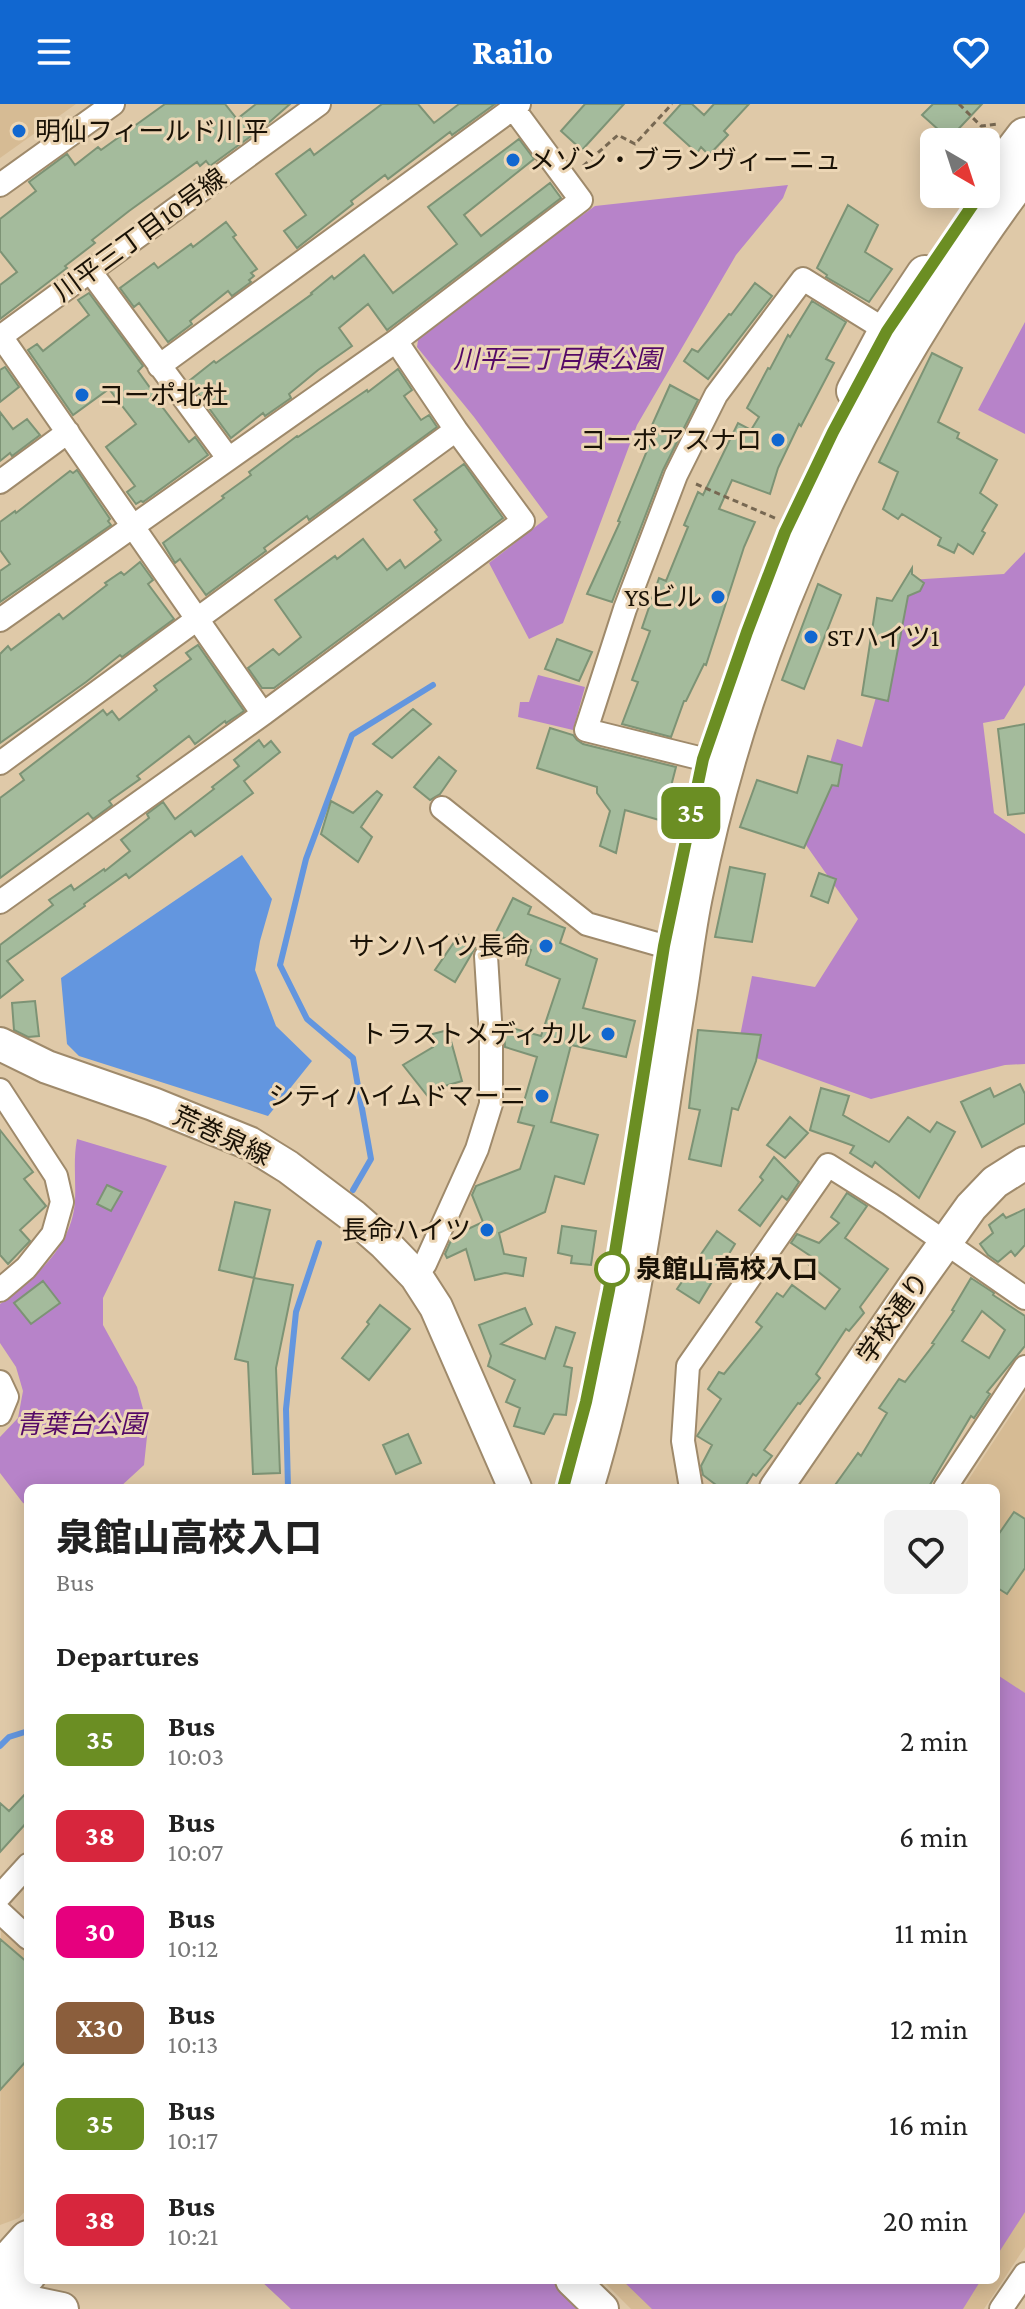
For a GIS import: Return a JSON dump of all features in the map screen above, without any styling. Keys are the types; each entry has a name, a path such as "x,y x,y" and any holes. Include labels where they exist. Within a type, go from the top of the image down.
{"main road":[{"path":"1000,160 1016,130"},
{"path":"586,1484 615,1374 633,1279 695,892 726,762 748,689 813,526 849,450 939,296 983,228 1025,172"},
{"path":"564,1484 586,1402 609,1290 664,946 703,759 785,532 833,432 887,331 970,208"},
{"path":"7,2288 24,2248"}],"street":[{"path":"0,185 113,104"},
{"name":"川平三丁目10号線","path":"0,336 319,104"},
{"path":"0,620 396,341 581,200 516,106 159,366"},
{"path":"90,271 228,458"},
{"path":"703,759 586,730 625,609 676,475 716,395 803,279 887,331"},
{"path":"0,336 263,714"},
{"path":"0,902 263,714 523,521 396,341"},
{"path":"0,763 456,430"},
{"path":"0,482 68,432"},
{"path":"442,808 587,924 664,946"},
{"path":"416,1276 425,1264 477,1149 491,1104 486,956"},
{"name":"荒巻泉線","path":"0,1044 47,1067 153,1104 249,1143 288,1167 353,1216 416,1276 436,1307 513,1484"},
{"path":"0,1090 56,1176 62,1202 53,1234 26,1268 0,1290"},
{"name":"学校通り","path":"779,1484 971,1207 995,1182 1025,1163"},
{"path":"690,1484 683,1441 688,1366 828,1165 1025,1298"},
{"path":"948,1484 1025,1367"},
{"path":"0,1382 7,1397 0,1414"},
{"path":"0,1896 24,1869"},
{"path":"0,1912 24,1934"},
{"path":"1001,2309 1025,2274"},
{"path":"576,2284 602,2309"},
{"path":"7,2288 62,2309"}],"path":[{"path":"567,180 618,135 635,144 672,104"},
{"path":"959,104 981,126 1016,130"},
{"path":"676,475 777,519"}],"shaded area":[{"name":"明仙フィールド川平","path":"0,104 76,104 0,158"},
{"path":"1025,1394 1025,2247 984,2309 631,2309 606,2284 1000,2284 1000,1484 966,1484"},
{"path":"1,1927 24,1948 24,2212 19,2218 0,2225"}],"green space":[{"name":"川平三丁目東公園","path":"788,185 783,198 736,255 637,425 563,623 529,639 489,563 548,517 474,417 417,347 419,333 595,206"},
{"path":"1025,322 1025,434 978,410"},
{"path":"1025,552 1025,685 1004,719 983,723 994,813 1025,834 1025,1064 1005,1065 871,1099 737,1051 752,976 815,987 858,919 806,845 837,739 862,747 909,580 1004,574"},
{"path":"538,675 585,687 573,730 518,717 520,702 529,702"},
{"name":"青葉台公園","path":"77,1139 167,1166 103,1298 103,1325 137,1387 148,1427 144,1465 123,1484 24,1484 24,1503 0,1473 0,1437 18,1418 23,1391 16,1367 0,1343 0,1304 38,1273 67,1233 75,1201"},
{"path":"1000,1677 1025,1693 1025,2212 1000,2251"},
{"path":"264,2284 565,2284 591,2309 291,2309"},
{"path":"626,2284 979,2284 963,2309 652,2309"}],"water":[{"path":"242,855 272,899 255,970 276,1026 312,1061 268,1116 79,1056 67,1044 61,978"}],"building":[{"path":"165,104 225,104 237,119 256,104 290,104 210,166 206,161 200,166 197,162 129,211 92,240 95,243 65,266 67,268 0,319 0,285 17,272 0,251 0,219 36,191 29,182 67,154 75,165"},
{"path":"382,104 418,104 434,123 459,104 495,104 452,135 450,132 388,179 385,175 297,248 284,231 306,215 276,174 310,149 314,155"},
{"path":"585,104 624,104 582,150 561,131"},
{"path":"681,104 692,104 704,115 714,104 749,104 724,131 728,135 709,155 701,147 697,153 664,123"},
{"path":"933,104 982,104 959,128 937,128 922,115"},
{"path":"519,139 534,159 464,215 481,236 550,183 561,198 387,330 368,304 339,328 352,346 289,394 291,398 265,416 263,413 231,438 189,381 364,255 393,293 457,244 428,207"},
{"path":"848,205 878,225 865,252 892,269 869,302 826,277 817,268"},
{"path":"226,222 236,235 233,237 257,269 251,273 254,276 249,280 251,282 232,296 228,291 168,342 139,303 134,307 120,288 154,263 158,268 191,244 193,247"},
{"path":"755,283 772,296 708,379 684,361 692,349 698,352"},
{"path":"89,293 143,366 138,371 157,400 189,442 195,437 208,455 136,504 127,492 135,486 106,447 136,424 109,389 73,415 28,350 37,344 43,351 89,315 78,300"},
{"path":"812,301 846,322 826,359 834,363 801,426 799,424 778,468 770,494 732,480 719,509 755,522 706,665 684,701 671,737 622,724 638,682 632,680 650,631 642,628 659,578 666,581 688,527 684,525 698,492 703,495 738,423 751,430 759,417 747,408 788,335 790,337"},
{"path":"932,353 962,368 938,422 959,433 957,438 997,460 980,493 997,505 973,554 958,544 954,553 938,545 941,538 902,514 898,519 883,509 898,472 879,462"},
{"path":"5,367 19,387 0,402 0,370"},
{"path":"398,369 412,390 404,396 421,420 429,415 437,427 309,520 307,516 206,595 180,559 175,563 163,543 224,498 222,496 251,475 249,472 297,436 368,392"},
{"path":"670,385 698,400 663,470 612,602 587,594 620,522 649,446 644,443"},
{"path":"0,412 13,429 27,419 40,435 0,461"},
{"path":"464,464 503,518 274,688 262,688 248,668 273,649 279,655 301,637 275,600 363,539 387,570 400,560 405,568 441,540 414,500"},
{"path":"77,470 111,525 0,602 0,571 10,564 0,550 0,522 70,471 73,473"},
{"path":"140,562 153,580 148,584 174,619 0,743 0,654 8,646 11,650 59,614 63,619 107,585 105,583 121,572 124,575"},
{"path":"912,568 912,574 924,583 920,591 908,596 888,701 862,695 877,598 892,601"},
{"name":"STハイツ1","path":"818,584 841,595 804,689 782,680"},
{"path":"557,639 592,652 579,681 545,669"},
{"path":"198,645 244,711 195,744 189,736 137,776 140,779 109,801 112,805 93,819 88,813 0,878 0,798 24,780 20,774 103,710 107,715 112,711 119,720 157,690 154,686 191,659 186,653"},
{"path":"413,709 431,724 392,758 373,744"},
{"path":"1025,724 1025,813 1008,815 998,729"},
{"path":"550,728 573,735 583,744 676,767 669,794 674,804 666,822 625,810 616,853 600,846 610,811 597,793 597,787 537,768"},
{"path":"259,740 264,747 271,741 280,752 244,781 253,793 195,836 191,831 129,878 126,874 7,961 23,980 0,998 0,945 53,905 49,900 71,885 74,890 130,851 121,840 149,818 147,814 163,802 175,819 239,766 234,760"},
{"path":"808,756 842,765 838,786 832,785 804,848 740,827 757,780 797,793"},
{"path":"439,757 456,771 440,794 430,800 414,787"},
{"path":"377,791 382,795 361,827 372,837 358,862 321,834 331,801 353,813"},
{"path":"730,867 765,874 752,942 715,937"},
{"path":"819,873 836,879 828,903 811,896"},
{"path":"513,898 531,907 528,914 565,928 560,943 597,959 583,1008 635,1021 626,1057 571,1045 551,1122 598,1135 584,1184 555,1176 545,1212 499,1233 504,1254 526,1258 523,1276 505,1273 475,1280 466,1249 447,1258 445,1254 453,1236 483,1222 472,1195 476,1186 520,1169 534,1126 518,1122 537,1057 505,1047 504,1026 541,1036 560,979 526,965 531,950 495,934"},
{"path":"459,935 475,948 455,982 435,970"},
{"path":"35,1001 39,1036 28,1037 14,1030 12,1003"},
{"path":"448,1030 462,1081 445,1086 430,1099 403,1065 433,1047 429,1035"},
{"path":"698,1030 761,1035 756,1061 738,1110 732,1108 721,1166 689,1159 700,1110 689,1108"},
{"path":"1020,1084 1025,1094 1025,1123 982,1147 961,1102 990,1088 994,1097"},
{"path":"821,1088 849,1096 843,1115 889,1142 908,1117 930,1132 937,1122 955,1132 919,1198 875,1162 872,1167 850,1153 854,1146 810,1130"},
{"path":"790,1117 808,1133 785,1158 767,1145"},
{"path":"0,1130 33,1172 24,1179 46,1206 20,1230 30,1241 8,1264 0,1255"},
{"path":"774,1157 799,1182 787,1200 782,1196 760,1226 739,1210 763,1180 760,1177"},
{"path":"107,1185 122,1192 111,1211 97,1204"},
{"path":"847,1193 867,1206 845,1238 888,1269 860,1307 864,1313 849,1331 846,1329 816,1374 820,1378 764,1450 772,1456 756,1476 753,1474 747,1484 715,1484 703,1475 701,1466 712,1445 697,1436 721,1399 708,1389 719,1372 724,1374 762,1327 756,1322 777,1293 783,1297 792,1285 825,1309 840,1289 807,1263 812,1257 791,1243 797,1234 819,1243 839,1223 831,1217"},
{"path":"235,1202 270,1210 254,1278 219,1270"},
{"path":"1025,1209 1025,1245 1015,1256 1011,1251 998,1262 980,1244 993,1233 989,1225 1003,1214 1006,1218"},
{"path":"562,1226 596,1231 591,1265 571,1263 572,1256 558,1253"},
{"path":"717,1231 735,1244 699,1303 677,1289"},
{"path":"254,1278 293,1285 276,1368 280,1473 253,1474 248,1362 235,1359"},
{"path":"971,1278 1025,1316 1025,1346 987,1392 990,1394 974,1418 971,1416 930,1484 836,1484 858,1453 861,1456 887,1413 879,1408 899,1379 905,1382 954,1311","holes":["982,1311 1005,1330 989,1358 962,1341"]},
{"path":"43,1281 60,1303 31,1324 14,1303"},
{"path":"380,1305 410,1329 369,1380 342,1358"},
{"path":"525,1308 532,1324 501,1344 545,1359 556,1327 575,1333 564,1366 572,1368 566,1415 554,1414 544,1434 514,1426 520,1408 506,1402 515,1380 488,1366 491,1356 479,1325"},
{"path":"408,1434 421,1463 396,1474 383,1445"},
{"path":"1014,1512 1025,1519 1025,1568 1007,1594 1000,1590 1000,1532"},
{"path":"24,1795 24,1825 0,1852 0,1803 9,1811"},
{"path":"0,1939 24,1960 24,2063 0,2090"}],"waterway":[{"path":"353,1190 371,1159 353,1058 307,1019 280,965 306,859 352,735 433,685"},
{"path":"288,1484 286,1409 296,1312 319,1243"},
{"path":"0,1746 9,1737 24,1732"}],"bus line":[{"name":"35","path":"564,1484 586,1402 609,1290 664,946 703,759 785,532 833,432 887,331 970,208"}],"place":[{"name":"明仙フィールド川平","path":"19,131"},
{"name":"メゾン・ブランヴィーニュ","path":"513,160"},
{"name":"コーポ北杜","path":"82,395"},
{"name":"コーポアスナロ","path":"778,440"},
{"name":"YSビル","path":"718,597"},
{"name":"STハイツ1","path":"811,637"},
{"name":"サンハイツ長命","path":"546,946"},
{"name":"トラストメディカル","path":"608,1034"},
{"name":"シティハイムドマーニ","path":"542,1096"},
{"name":"長命ハイツ","path":"487,1230"},
{"name":"泉館山高校入口","path":"612,1269"}]}
